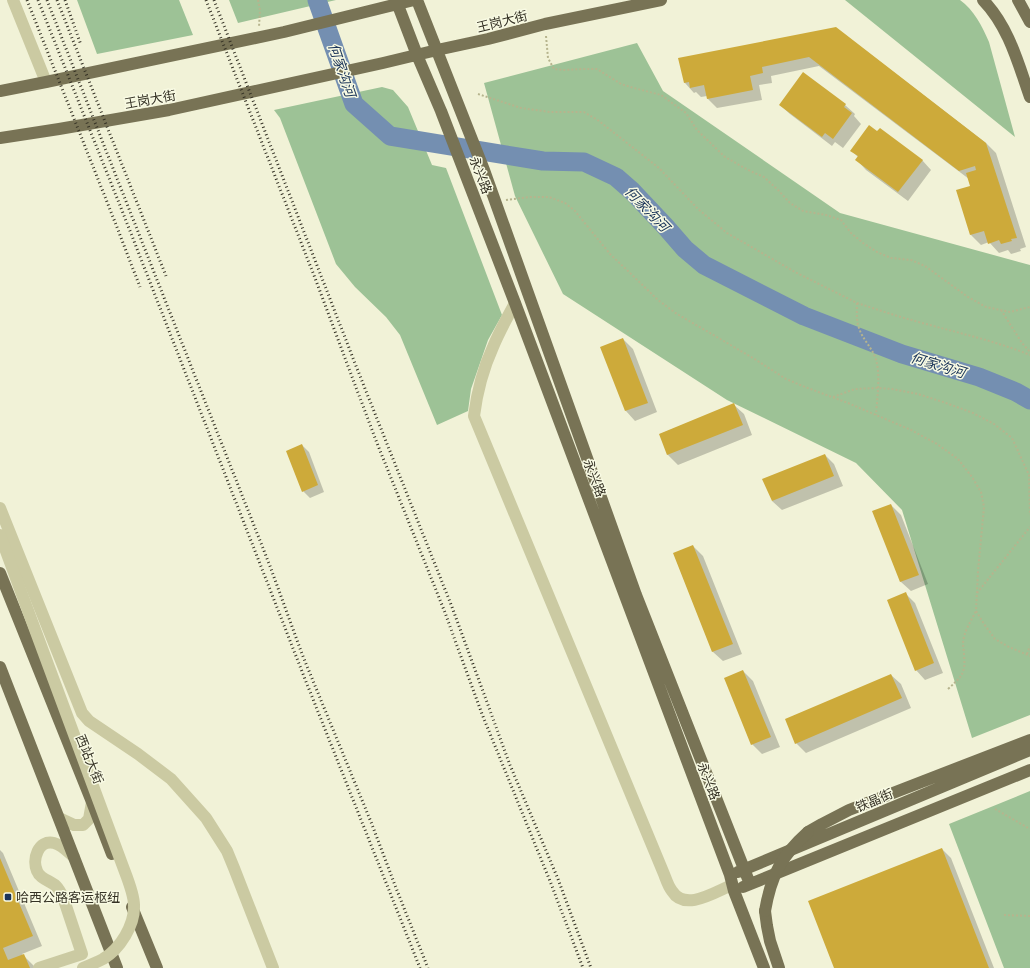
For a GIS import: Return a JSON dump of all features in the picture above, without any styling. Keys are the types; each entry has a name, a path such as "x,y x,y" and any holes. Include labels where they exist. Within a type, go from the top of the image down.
{"main road":[{"path":"0,91 284,32 353,15 397,2 415,0"},
{"name":"永兴路","path":"415,0 437,50 484,170 636,595 750,884"},
{"name":"王岗大街","path":"0,138 169,110 488,39 545,24 661,0"},
{"path":"983,0 1008,36 1030,97"},
{"path":"1018,0 1030,22"},
{"name":"永兴路","path":"397,2 515,303 764,968"},
{"name":"西站大街","path":"0,573 92,802 154,963"},
{"path":"0,667 117,968"},
{"path":"779,968 770,941 767,926 765,911 768,895 771,883 783,859 797,842 808,832 849,810 1030,740"},
{"name":"铁晶街","path":"732,884 744,869 1030,750"},
{"path":"732,884 750,884 1030,770"}],"lane":[{"path":"13,0 46,82"},
{"path":"515,303 490,353 481,379 474,416 672,892 683,900 696,901 732,884"},
{"path":"0,508 82,713 89,721 138,754 171,780 206,818 229,857 273,968"},
{"path":"0,535 122,864 133,899 134,906 132,919 124,938 118,946 104,958 83,968"},
{"path":"59,818 74,825 83,825 89,819 92,802"},
{"path":"39,968 82,954 63,897 56,886 37,873 35,857 38,850 49,842 61,846 74,857"}],"path":[{"path":"258,0 260,10 259,37"},
{"path":"545,24 548,58 554,69 597,70 621,84 661,95 686,113 697,130 725,156 750,171 764,177 790,203 803,211 826,215 841,220 851,233 877,252 891,258 911,260 925,266 968,297 986,307 1010,312 1030,307"},
{"path":"478,94 522,108 550,112 584,112 599,120 659,168 698,209 727,233 795,272 857,303 1030,353"},
{"path":"504,201 529,196 549,197 565,203 575,210 615,259 658,300 677,314 786,378 912,430 937,444 958,459 981,492 984,507 976,594 976,611 966,629 963,643 964,668 961,678 948,689"},
{"path":"857,303 856,319 859,330 874,354 877,364 878,377 876,415"},
{"path":"1001,310 1030,353"},
{"path":"832,397 855,389 892,389 918,394 946,403 973,413 994,424 1012,438 1029,475 1030,515"},
{"path":"976,594 1030,527"},
{"path":"976,611 995,639 1009,647 1029,655 1030,646"},
{"path":"995,809 1030,829"},
{"path":"1004,915 1030,916"}],"green space":[{"path":"77,0 179,0 193,35 97,54"},
{"path":"229,0 336,0 238,23"},
{"path":"845,0 960,0 965,4 980,24 989,42 1015,137"},
{"path":"637,43 663,91 840,213 1030,265 1030,715 972,738 902,510 856,463 727,400 563,294 515,196 484,83"},
{"path":"382,87 393,90 408,107 432,165 446,168 502,315 488,340 471,389 468,411 437,425 400,335 386,317 355,287 336,264 280,118 274,110"},
{"path":"1030,791 1030,968 1004,968 949,824"}],"building":[{"path":"836,27 986,143 1017,238 1001,244 999,240 988,244 984,231 970,235 956,190 970,186 966,173 976,170 975,166 959,171 809,57 762,67 763,73 750,76 753,90 707,99 704,85 690,88 689,82 684,83 678,58"},
{"path":"803,72 846,104 844,107 852,113 833,139 825,133 822,137 779,105"},
{"path":"869,125 877,131 880,128 923,160 898,192 855,160 858,156 850,151"},
{"path":"623,338 648,403 625,411 600,347"},
{"path":"734,403 743,425 667,455 659,434"},
{"path":"302,444 318,485 302,492 286,451"},
{"path":"825,454 834,476 772,501 762,479"},
{"path":"891,504 919,575 900,582 872,511"},
{"path":"693,545 733,644 712,652 673,553"},
{"path":"906,592 934,663 915,671 887,600"},
{"path":"743,670 771,737 751,745 724,678"},
{"path":"891,674 902,698 795,744 785,719"},
{"path":"942,848 989,968 834,968 808,901"},
{"name":"哈西公路客运枢纽","path":"0,858 33,936 3,948 8,960 24,954 30,968 0,968"}],"waterway":[{"name":"何家沟河","path":"317,0 354,104 390,136 543,161 584,162 616,177 632,191 685,249 704,265 804,316 902,354 979,377 1016,392 1030,400"}],"railway":[{"path":"27,0 140,287"},
{"path":"38,0 420,968"},
{"path":"47,0 270,566 302,654 371,822 428,968"},
{"path":"57,0 166,276"},
{"path":"65,0 81,45"},
{"path":"206,0 315,278 375,438 444,610 482,714 552,886 583,968"},
{"path":"214,0 358,371 452,607 510,765 558,879 591,968"}],"place":[{"name":"哈西公路客运枢纽","path":"8,897"}]}
